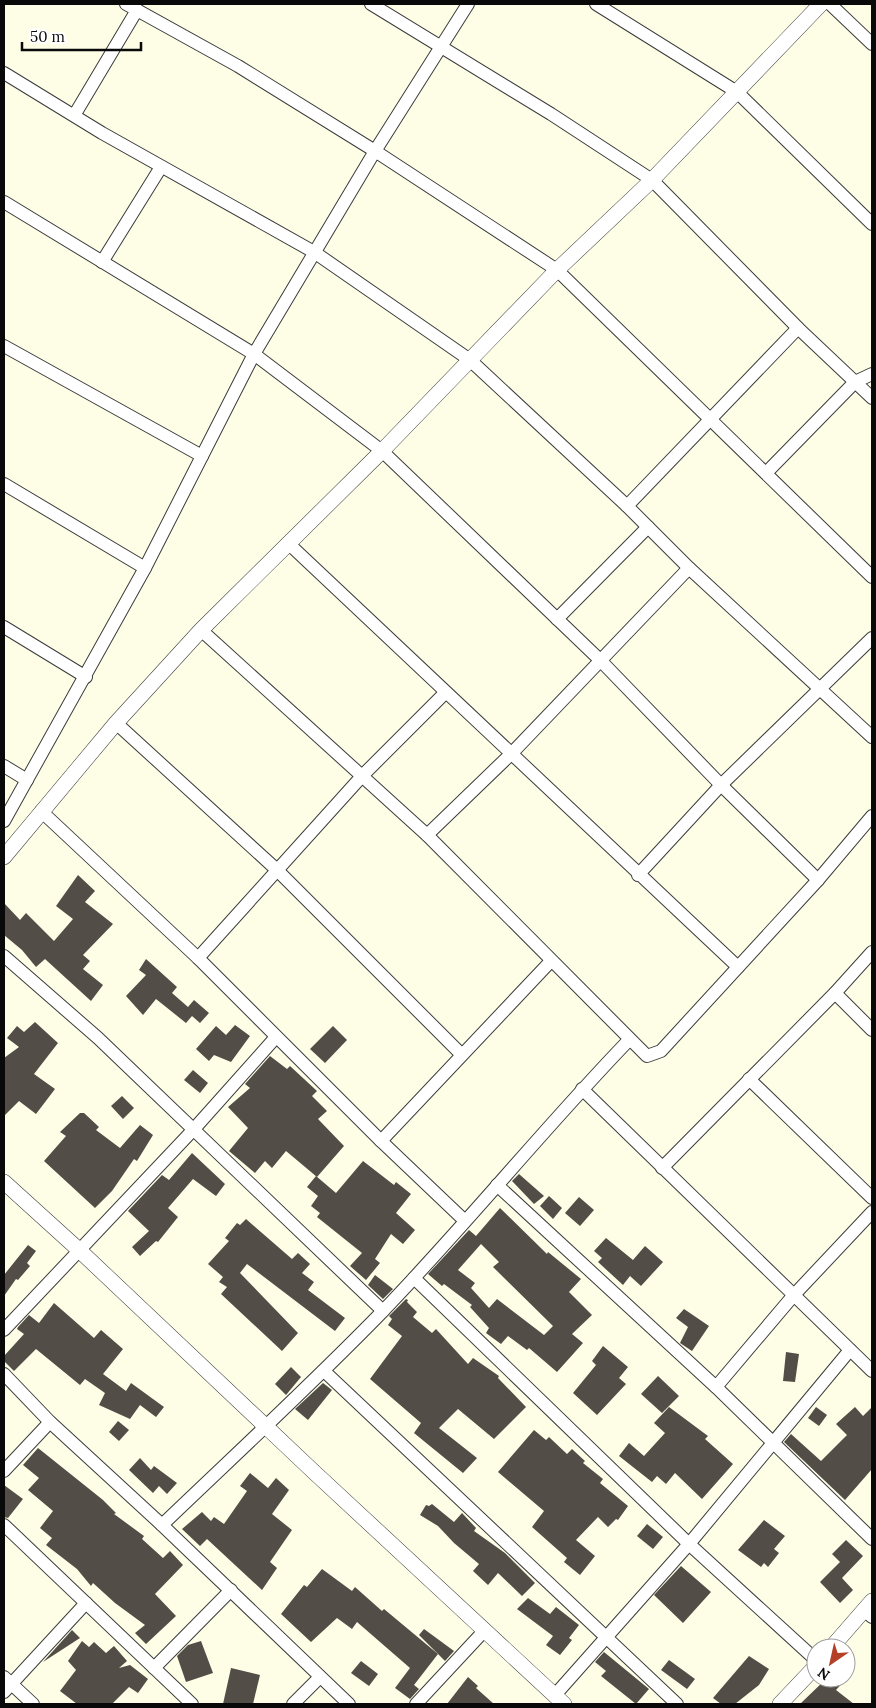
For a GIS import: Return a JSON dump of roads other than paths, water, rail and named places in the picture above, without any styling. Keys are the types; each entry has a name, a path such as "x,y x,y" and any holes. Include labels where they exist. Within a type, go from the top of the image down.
{"street":[{"path":"126,4 238,66 375,150 557,270 872,577"},
{"path":"371,4 442,46 652,180 798,328 872,398"},
{"path":"4,821 86,677 145,568 254,354 375,150 468,4"},
{"path":"596,4 737,92 872,224"},
{"path":"4,857 116,723 201,630 382,451 557,270 652,180 821,4"},
{"path":"830,4 872,44"},
{"path":"75,114 137,10"},
{"path":"4,73 161,167 314,252 470,360 627,506 689,568 872,737"},
{"path":"102,262 161,167"},
{"path":"4,202 254,354 382,451 600,660 721,785 818,880"},
{"path":"627,506 798,328"},
{"path":"4,346 202,456"},
{"path":"766,473 855,382 872,374"},
{"path":"4,484 145,568"},
{"path":"557,619 648,527"},
{"path":"289,544 445,693 512,753 638,875 738,967"},
{"path":"427,835 512,753 689,568"},
{"path":"4,627 86,677"},
{"path":"201,630 427,835 646,1056 662,1051 818,880 872,816"},
{"path":"638,875 721,785 872,638"},
{"path":"198,958 362,775 445,693"},
{"path":"116,723 277,870 461,1054"},
{"path":"4,766 27,780"},
{"path":"41,811 198,958 381,1141 464,1220"},
{"path":"662,1168 835,993 872,952"},
{"path":"4,956 98,1038 383,1311"},
{"path":"381,1141 461,1054 551,961"},
{"path":"835,993 872,1030"},
{"path":"4,1330 194,1129 276,1037"},
{"path":"162,1525 324,1371 383,1311 582,1089 629,1040"},
{"path":"749,1079 872,1198"},
{"path":"582,1089 872,1371"},
{"path":"4,1182 560,1700 606,1638 774,1444 850,1350"},
{"path":"497,1184 716,1387 872,1539"},
{"path":"716,1387 793,1296 872,1212"},
{"path":"414,1278 689,1544 806,1651"},
{"path":"324,1371 677,1704"},
{"path":"4,1374 50,1422 162,1525 350,1704"},
{"path":"4,1471 50,1422"},
{"path":"4,1525 192,1704"},
{"path":"154,1668 231,1590"},
{"path":"33,1704 6,1684 86,1604"},
{"path":"842,1638 870,1610"},
{"path":"416,1704 484,1631"},
{"path":"293,1704 320,1676"},
{"path":"784,1703 806,1678"}]}
